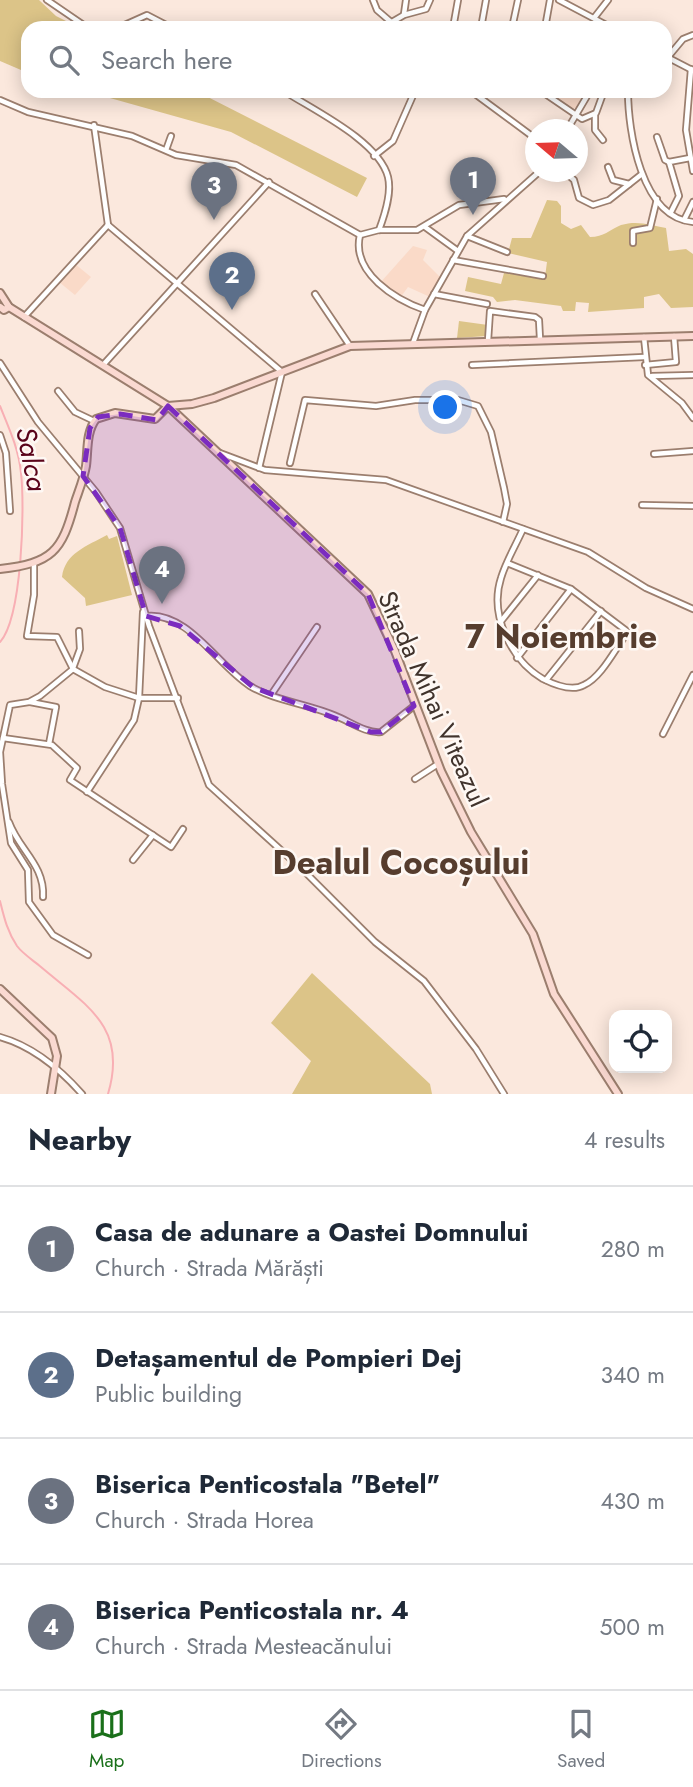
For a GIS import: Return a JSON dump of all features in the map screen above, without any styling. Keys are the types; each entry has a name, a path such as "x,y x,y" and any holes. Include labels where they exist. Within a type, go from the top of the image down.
{"main road":[{"name":"Strada Mihai Viteazul","path":"1,301 8,302 9,307 24,317 168,406 368,594 395,651 438,764 478,844 533,934 554,994 618,1094"},
{"path":"0,569 30,565 49,557 60,545 69,527 83,476 94,421 108,414 155,419 168,406 202,402 350,346 693,335"},
{"path":"0,989 16,1008 52,1038 57,1056 51,1094"}],"street":[{"path":"47,0 78,21"},
{"path":"373,0 377,10 391,21"},
{"path":"404,15 406,0"},
{"path":"394,21 426,9 430,0"},
{"path":"454,21 458,0"},
{"path":"482,21 486,0"},
{"path":"514,21 518,0"},
{"path":"546,21 550,0"},
{"path":"560,0 599,21"},
{"path":"594,18 608,0"},
{"path":"134,21 147,15 159,21"},
{"path":"672,51 683,39 693,35"},
{"path":"672,60 692,70 686,127 693,171"},
{"path":"295,98 346,130 374,156 387,174 386,206 379,230"},
{"path":"374,156 393,141 412,98"},
{"path":"480,98 525,131"},
{"path":"551,98 576,116 586,119 595,114 603,98"},
{"path":"574,119 586,98"},
{"path":"628,98 631,134 642,174 657,199 671,212 693,222"},
{"path":"0,100 33,113 94,125 183,156 236,165 269,181 360,235 379,230 411,232 425,227 460,205 505,199"},
{"path":"595,114 595,130 603,140"},
{"path":"94,125 108,225 282,372 259,468"},
{"path":"166,150 171,136"},
{"path":"657,137 665,160 669,162 679,196 671,212"},
{"path":"669,162 690,158"},
{"path":"608,167 612,180 630,184"},
{"path":"575,182 579,198 593,205 609,200 642,174"},
{"path":"102,366 269,181"},
{"path":"414,343 425,310 467,236 505,199 530,182"},
{"path":"633,243 633,231 650,228 657,199"},
{"path":"684,220 693,202"},
{"path":"24,317 108,225"},
{"path":"425,227 458,251"},
{"path":"360,235 359,252 382,287 391,296 425,310"},
{"path":"467,236 507,252"},
{"path":"453,260 543,276"},
{"path":"315,293 350,346"},
{"path":"434,294 487,304"},
{"path":"488,341 491,312 535,317 539,320 540,340"},
{"path":"645,365 676,362 674,336"},
{"path":"644,337 644,357 649,377 669,391 693,418"},
{"path":"472,365 644,357"},
{"path":"0,363 38,422 83,476 120,528 146,616 209,785 304,871 381,947 424,981 476,1049 504,1094"},
{"path":"649,377 693,375"},
{"path":"58,391 75,412 94,421"},
{"path":"290,463 306,400 376,406 415,400 471,403 483,412 491,432 507,504 503,522"},
{"path":"0,435 6,453 10,511"},
{"path":"654,454 693,451"},
{"path":"216,452 259,468 386,480 594,555 646,588 693,609"},
{"path":"642,505 693,506"},
{"path":"507,563 571,589 628,632 588,684 569,688 546,680 517,658 507,643 499,581 507,563 523,529"},
{"path":"30,565 34,595 27,636 57,637 73,669 105,687 139,698 178,698"},
{"path":"502,620 538,575"},
{"path":"517,658 571,589"},
{"path":"88,792 134,720 139,698 144,608"},
{"path":"546,680 601,611"},
{"path":"146,616 158,616 180,626 247,684 271,695 328,712 377,734 414,706"},
{"path":"271,695 317,627"},
{"path":"29,702 51,689 73,669 80,649 79,631"},
{"path":"663,734 693,675"},
{"path":"49,744 56,707 29,702 10,705 3,726 0,752 11,843 28,870 29,902 53,935 88,955"},
{"path":"3,738 49,744 78,768 69,780 171,846 183,829"},
{"path":"415,779 438,764"},
{"path":"7,815 14,835 39,869 43,897"},
{"path":"133,860 153,835"},
{"path":"0,1037 26,1046 56,1068 82,1094"}],"highlighted area":[{"path":"168,406 368,594 414,706 381,732 371,732 253,687 180,626 146,616 120,528 83,476 90,428 98,417 120,414 157,420"}],"shaded area":[{"path":"0,0 39,0 56,16 66,21 21,21 21,70 0,61"},
{"path":"110,98 210,98 367,178 357,197 231,132"},
{"path":"551,98 585,98 578,109 563,106"},
{"path":"547,200 557,201 561,206 561,223 571,229 581,225 590,237 603,235 621,225 633,223 666,228 669,251 686,249 693,254 693,307 671,308 659,294 644,297 644,308 588,312 589,303 576,302 575,311 563,311 561,306 515,300 497,302 493,297 465,291 468,277 501,284 504,273 545,277 547,262 508,253 512,238 531,238"},
{"path":"413,246 427,250 423,260 440,277 430,297 408,287 400,298 380,283"},
{"path":"75,264 91,277 75,295 59,282"},
{"path":"459,321 488,325 487,336 457,338"},
{"path":"107,535 109,539 117,536 132,595 86,606 85,598 62,577 64,569 78,551"},
{"path":"312,973 430,1084 432,1094 292,1094 311,1061 271,1023"}],"waterway":[{"name":"Salca","path":"0,406 18,456 22,511 17,587 13,610 0,642"},
{"name":"Salca","path":"0,901 8,929 17,946 88,1007 108,1035 113,1071 108,1094"}],"place":[{"name":"Casa de adunare a Oastei Domnului","path":"473,215"},
{"name":"Biserica Penticostala \"Betel\"","path":"214,220"},
{"name":"Detașamentul de Pompieri Dej","path":"232,310"},
{"name":"Biserica Penticostala nr. 4","path":"162,604"}],"district":[{"name":"7 Noiembrie","path":"561,636"},
{"name":"Dealul Cocoșului","path":"401,862"}]}
